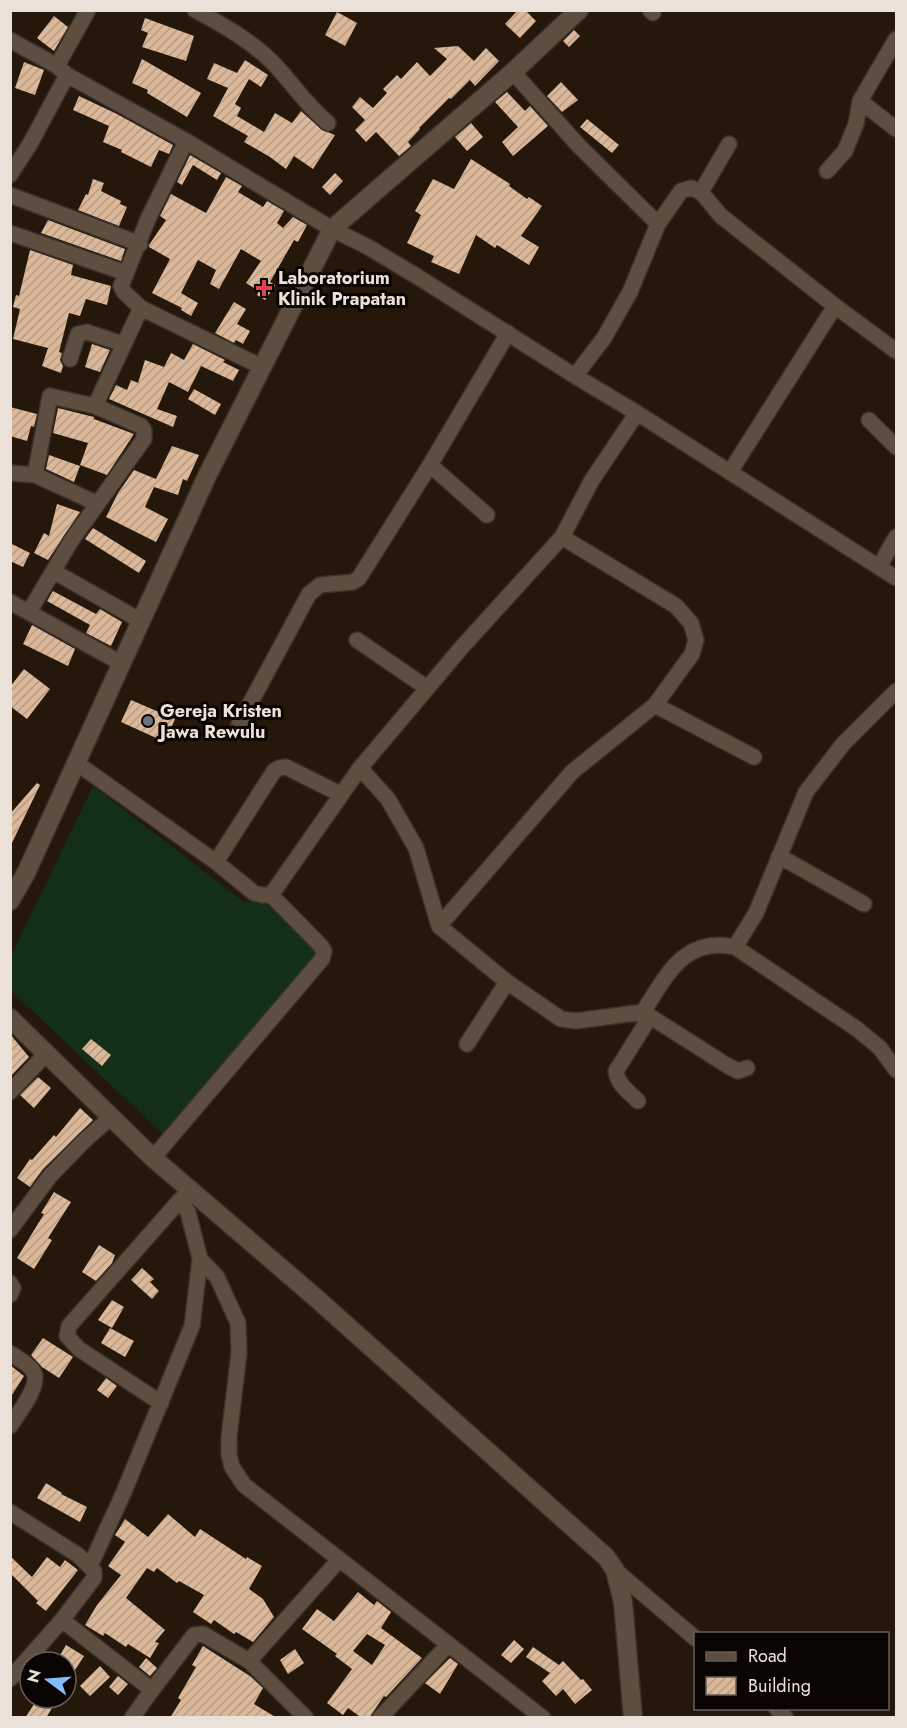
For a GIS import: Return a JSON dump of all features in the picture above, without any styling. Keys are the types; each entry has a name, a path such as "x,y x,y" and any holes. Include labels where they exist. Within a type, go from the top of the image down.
{"main road":[{"path":"10,901 26,873 207,476 332,229 513,72 579,10"},
{"path":"10,1018 153,1158 186,1195 496,1458 606,1557 615,1570 623,1602 633,1718"}],"street":[{"path":"10,175 30,144 88,10"},
{"path":"195,10 231,29 274,64 315,112 328,123"},
{"path":"827,171 845,151 856,124 860,101 897,39"},
{"path":"10,40 186,141 332,229 378,253 638,413 897,578"},
{"path":"513,72 578,145 658,224"},
{"path":"860,101 897,129"},
{"path":"186,141 148,219 140,244 126,273 122,286 124,292 141,308 262,367"},
{"path":"701,192 729,144"},
{"path":"575,376 604,338 630,292 658,224 681,191 691,188 701,192 721,216 835,306 897,351"},
{"path":"10,195 140,244"},
{"path":"10,233 126,273"},
{"path":"730,472 835,306"},
{"path":"95,406 141,308"},
{"path":"70,359 78,334 83,332 123,344"},
{"path":"239,724 309,594 320,585 353,582 359,578 430,465 508,333"},
{"path":"29,612 96,503 146,434 141,426 95,406 50,396 35,475"},
{"path":"75,762 216,862 254,893 271,894 360,768 462,646 562,537 592,480 638,413"},
{"path":"868,420 897,447"},
{"path":"430,465 487,515"},
{"path":"10,473 35,475 96,503"},
{"path":"439,926 572,772 655,705 692,654 696,640 691,623 676,606 562,537"},
{"path":"879,567 897,537"},
{"path":"53,572 141,621"},
{"path":"10,602 121,663"},
{"path":"357,640 427,688"},
{"path":"735,948 756,913 806,792 843,744 897,692"},
{"path":"655,705 754,757"},
{"path":"216,862 274,771 279,768 286,768 340,794"},
{"path":"360,768 388,799 416,848 439,926 507,982 561,1019 576,1021 647,1014 728,1066 738,1071 747,1068"},
{"path":"779,856 864,904"},
{"path":"153,1158 322,959 324,951 321,946 271,894"},
{"path":"638,1101 620,1083 616,1077 616,1071 670,972 691,951 708,945 735,948 857,1029 880,1048 897,1070"},
{"path":"467,1044 507,982"},
{"path":"10,1092 46,1054"},
{"path":"10,1230 50,1176 111,1117"},
{"path":"90,1566 123,1494 192,1326 200,1258 186,1195"},
{"path":"161,1403 79,1349 67,1336 69,1326 186,1195"},
{"path":"200,1258 217,1277 238,1323 239,1353 229,1455 232,1467 244,1485 534,1715"},
{"path":"10,1283 13,1288 10,1295"},
{"path":"10,1353 33,1370 36,1377 35,1386 10,1426"},
{"path":"10,1512 78,1555 94,1571 94,1578 62,1620 10,1679"},
{"path":"249,1662 339,1560"},
{"path":"615,1570 694,1637"},
{"path":"62,1620 152,1690"},
{"path":"132,1718 194,1635 203,1634 249,1662 301,1716"},
{"path":"380,1718 448,1645"}],"green space":[{"path":"93,786 243,901 277,904 324,947 164,1135 11,991 10,958"}],"building":[{"path":"518,10 525,10 536,21 520,38 505,24"},
{"path":"337,12 357,23 345,46 325,35"},
{"path":"54,16 68,27 54,51 37,38"},
{"path":"145,18 194,36 186,61 142,47 148,33 141,30"},
{"path":"574,30 580,36 569,47 563,41"},
{"path":"458,46 474,61 486,48 499,61 475,86 470,80 451,99 449,98 419,128 408,142 411,146 399,156 376,132 366,142 355,130 365,120 352,107 360,97 373,108 387,93 383,89 397,75 401,79 417,62 430,76 447,59 434,48"},
{"path":"142,59 201,93 187,117 147,93 148,90 132,83"},
{"path":"245,60 268,75 261,87 249,79 235,104 241,108 237,116 264,132 275,113 292,123 301,111 322,130 335,135 313,169 294,156 286,169 244,142 248,136 213,116 228,88 207,79 214,63 237,73"},
{"path":"24,62 44,70 35,95 15,88"},
{"path":"561,82 578,100 562,112 547,96"},
{"path":"507,92 525,111 530,106 548,126 513,156 502,142 518,127 495,102"},
{"path":"79,96 173,145 169,154 159,150 151,167 103,142 109,126 73,110"},
{"path":"587,119 619,145 612,153 580,127"},
{"path":"471,123 483,137 467,151 455,137"},
{"path":"190,155 221,173 217,180 193,165 182,185 177,182"},
{"path":"471,159 510,184 509,186 527,199 529,197 542,206 521,236 539,247 529,265 497,245 495,248 476,235 459,274 431,262 434,256 407,243 421,215 415,211 433,179 454,189"},
{"path":"335,173 343,181 330,195 322,187"},
{"path":"226,177 242,186 238,192 263,207 267,201 284,211 277,223 283,228 293,217 307,225 298,242 294,240 270,282 275,285 265,300 257,295 259,291 246,283 261,261 241,249 219,289 210,284 216,270 198,260 181,293 198,303 191,316 181,310 182,308 152,293 170,259 149,245 166,220 160,216 171,194 206,213"},
{"path":"93,179 104,183 101,191 121,201 120,204 127,207 119,226 78,210 86,194 88,195"},
{"path":"48,220 125,249 121,261 41,233"},
{"path":"30,250 73,265 71,275 111,286 107,305 86,299 80,316 69,313 59,352 62,353 61,373 42,366 48,348 13,339 20,309 13,307 16,295 19,296"},
{"path":"234,302 246,309 237,324 250,331 243,344 236,340 234,343 215,333"},
{"path":"92,344 110,350 100,372 85,367"},
{"path":"193,344 225,360 223,362 239,370 233,381 201,366 188,392 169,382 157,409 177,416 173,427 109,399 116,385 127,390 131,380 138,383 145,360 164,367 171,353 184,360"},
{"path":"194,389 221,404 215,415 188,399"},
{"path":"10,407 37,414 27,441 10,436"},
{"path":"58,408 94,417 94,419 134,434 107,475 80,465 88,443 53,433"},
{"path":"172,446 199,455 187,481 183,479 178,495 154,487 145,507 168,519 156,542 106,517 118,493 134,470 156,479"},
{"path":"49,455 80,466 74,482 46,469"},
{"path":"57,504 80,512 48,560 34,553 44,533 49,536"},
{"path":"93,528 146,561 139,573 85,539"},
{"path":"10,543 30,553 23,567 10,561"},
{"path":"53,591 96,614 100,609 122,622 111,646 86,633 90,625 47,601"},
{"path":"32,625 75,649 68,666 23,644"},
{"path":"24,669 50,689 27,719 10,706 10,687"},
{"name":"Gereja Kristen Jawa Rewulu","path":"131,700 175,719 165,742 121,722"},
{"path":"37,783 40,785 10,847 10,814"},
{"path":"10,1034 29,1057 10,1077"},
{"path":"91,1039 111,1055 102,1066 82,1049"},
{"path":"38,1077 51,1088 34,1108 20,1095"},
{"path":"80,1108 93,1120 43,1169 30,1187 17,1178 30,1159 32,1160 54,1135 56,1137"},
{"path":"54,1192 71,1202 48,1238 52,1240 34,1269 17,1258 44,1214 41,1213"},
{"path":"99,1245 115,1255 112,1263 96,1281 82,1272"},
{"path":"142,1268 154,1279 150,1282 159,1291 152,1299 131,1280"},
{"path":"112,1300 124,1307 112,1328 98,1320"},
{"path":"110,1328 134,1341 125,1357 101,1343"},
{"path":"43,1338 73,1357 59,1378 42,1367 31,1355"},
{"path":"10,1365 24,1376 10,1398"},
{"path":"106,1378 117,1386 108,1398 97,1390"},
{"path":"46,1483 61,1494 87,1507 80,1522 37,1498"},
{"path":"168,1514 195,1537 200,1529 246,1559 247,1557 262,1566 249,1589 263,1599 274,1617 253,1642 236,1632 234,1634 214,1620 211,1624 193,1612 204,1595 179,1581 177,1583 157,1568 154,1572 147,1568 126,1598 165,1630 155,1642 159,1643 150,1658 128,1644 126,1647 105,1633 103,1636 85,1625 97,1605 121,1575 108,1566 125,1542 115,1535 125,1519 148,1537"},
{"path":"10,1556 32,1577 47,1557 60,1567 65,1560 78,1570 46,1611 10,1573"},
{"path":"358,1592 374,1605 377,1601 391,1612 381,1628 422,1658 386,1697 384,1696 369,1718 362,1718 348,1708 343,1715 327,1703 352,1669 335,1656 337,1654 302,1629 317,1609 334,1621","holes":["367,1634 385,1645 372,1665 353,1651"]},
{"path":"514,1640 524,1649 511,1663 501,1655"},
{"path":"66,1645 74,1650 63,1650"},
{"path":"203,1646 250,1676 263,1688 254,1704 277,1718 170,1718 181,1700 178,1698 196,1667 192,1665"},
{"path":"533,1647 559,1665 563,1661 592,1690 575,1704 563,1689 556,1696 542,1681 550,1673 526,1657"},
{"path":"295,1649 304,1663 288,1674 280,1660"},
{"path":"78,1652 84,1656 78,1665"},
{"path":"146,1658 157,1668 150,1676 139,1667"},
{"path":"450,1658 458,1664 440,1694 425,1683"},
{"path":"100,1666 110,1677 90,1696 80,1686"},
{"path":"118,1676 128,1684 118,1695 109,1687"},
{"path":"30,1710 51,1710 46,1718 25,1718"}],"place":[{"name":"Laboratorium Klinik Prapatan","path":"264,288"},
{"name":"Gereja Kristen Jawa Rewulu","path":"148,721"}]}
